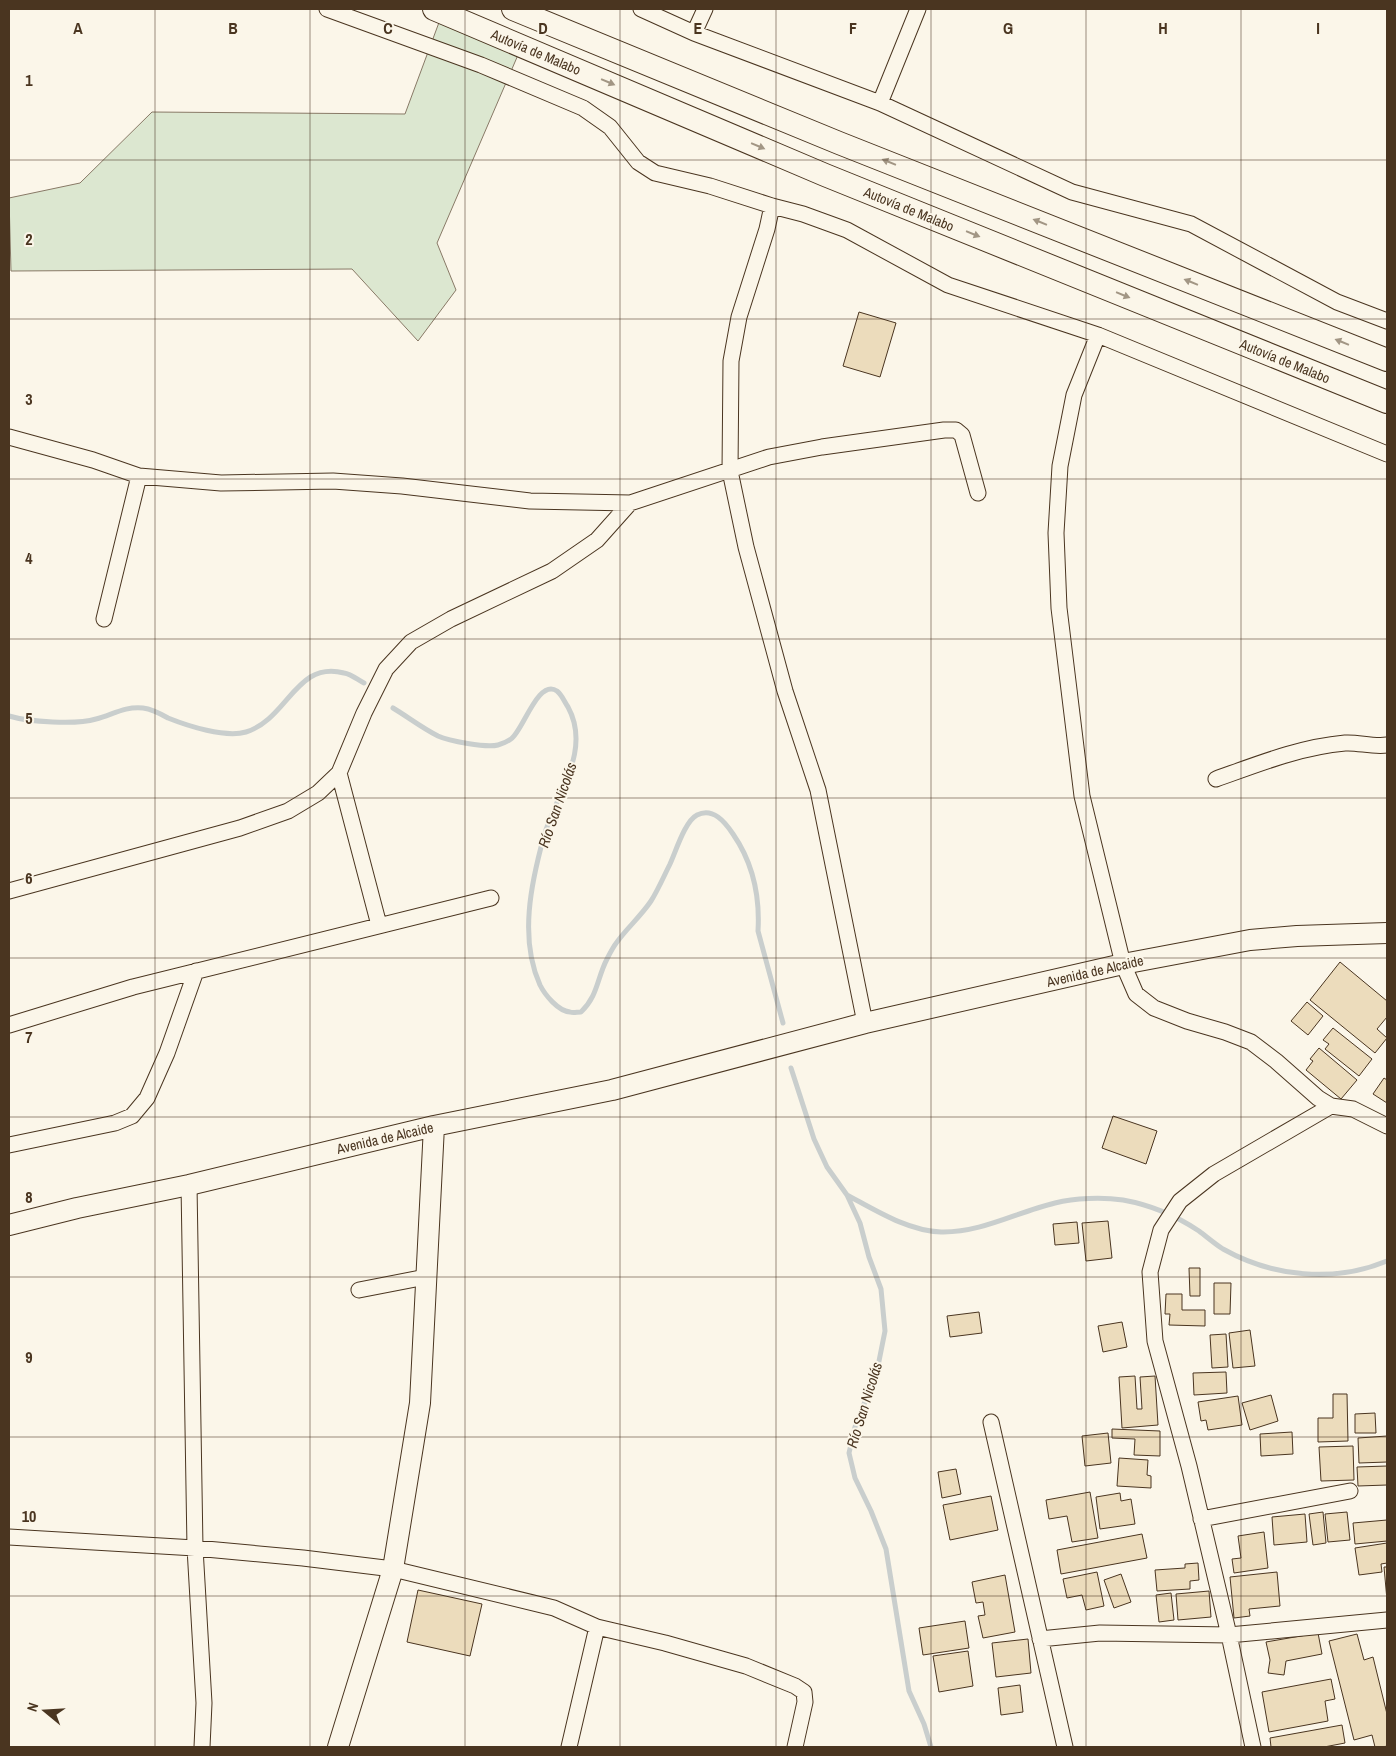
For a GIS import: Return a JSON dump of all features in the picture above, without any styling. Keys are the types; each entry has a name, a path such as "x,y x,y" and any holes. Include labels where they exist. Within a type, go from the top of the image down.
{"main road":[{"name":"Autovía de Malabo","path":"434,9 825,175 1387,402"},
{"path":"513,9 839,142 1387,360"},
{"name":"Avenida de Alcaide","path":"9,1225 77,1208 189,1185 434,1126 612,1090 866,1023 1123,964 1250,940 1387,933"},
{"path":"338,1747 393,1569 420,1403 434,1126"}],"street":[{"path":"327,9 481,65 583,108 610,127 638,162 655,173 710,186 803,214 847,230 948,285 1098,335 1387,454"},
{"path":"641,9 694,34 880,103 1072,192 1191,224 1337,302 1387,321"},
{"path":"694,34 705,9"},
{"path":"880,103 918,9"},
{"path":"772,206 767,229 739,317 731,361 730,471 746,547 784,691 818,790 866,1023"},
{"path":"1098,335 1074,396 1060,466 1056,533 1058,598 1082,796 1123,964 1136,994 1154,1008 1251,1042 1318,1098 1331,1106 1353,1109 1387,1126"},
{"path":"9,437 93,460 139,476 221,483 333,481 402,486 530,501 630,503 769,457 822,447 944,430 956,430 962,435 978,493"},
{"path":"104,620 139,476"},
{"path":"9,891 240,828 288,811 318,793 339,773 364,713 386,669 410,642 451,619 552,571 597,540 630,503"},
{"path":"1216,779 1292,752 1347,743 1370,746 1387,745"},
{"path":"339,773 379,925"},
{"path":"9,1025 133,987 491,898"},
{"path":"9,1145 115,1123 132,1116 147,1098 159,1071 196,971"},
{"path":"1253,1747 1230,1635 1202,1519 1155,1341 1150,1272 1161,1230 1180,1201 1214,1174 1331,1106"},
{"path":"189,1185 195,1548 204,1704 202,1747"},
{"path":"359,1290 426,1277"},
{"path":"991,1422 1065,1747"},
{"path":"1202,1519 1350,1491"},
{"path":"9,1538 195,1548 393,1569 554,1608 597,1627 665,1643 746,1666 795,1686 804,1692 805,1702 795,1747"},
{"path":"1040,1639 1100,1633 1230,1635 1387,1620"},
{"path":"569,1747 597,1627"}],"green space":[{"path":"444,9 524,41 437,243 456,290 418,341 352,269 11,271 9,198 80,183 152,112 405,114"}],"building":[{"path":"859,312 896,323 880,377 843,366"},
{"path":"1340,962 1387,1001 1387,1017 1377,1029 1387,1038 1375,1053 1310,1000"},
{"path":"1307,1002 1323,1016 1308,1035 1291,1021"},
{"path":"1333,1028 1372,1059 1359,1076 1325,1049 1329,1044 1323,1040"},
{"path":"1319,1048 1357,1080 1341,1099 1306,1070 1313,1061 1310,1059"},
{"path":"1384,1078 1387,1080 1387,1103 1373,1094"},
{"path":"1113,1116 1157,1131 1146,1164 1102,1148"},
{"path":"1108,1221 1112,1258 1086,1261 1082,1223"},
{"path":"1077,1222 1079,1243 1055,1245 1053,1224"},
{"path":"1189,1268 1200,1268 1200,1296 1190,1296"},
{"path":"1214,1283 1231,1283 1230,1314 1214,1314"},
{"path":"1166,1294 1182,1294 1182,1310 1205,1310 1205,1326 1169,1325 1170,1314 1165,1314"},
{"path":"979,1312 982,1333 950,1337 947,1316"},
{"path":"1122,1322 1127,1347 1103,1352 1098,1326"},
{"path":"1250,1330 1255,1366 1233,1368 1229,1333"},
{"path":"1226,1334 1228,1367 1212,1368 1210,1335"},
{"path":"1226,1372 1227,1393 1194,1395 1193,1373"},
{"path":"1135,1376 1137,1409 1142,1409 1140,1377 1155,1376 1158,1425 1122,1428 1119,1377"},
{"path":"1333,1394 1347,1394 1348,1441 1318,1442 1318,1418 1333,1418"},
{"path":"1271,1395 1278,1421 1250,1430 1242,1403"},
{"path":"1238,1396 1242,1425 1208,1430 1206,1420 1201,1421 1198,1402"},
{"path":"1375,1413 1376,1433 1355,1433 1355,1414"},
{"path":"1112,1429 1160,1431 1160,1456 1134,1455 1135,1439 1112,1438"},
{"path":"1292,1432 1293,1454 1261,1456 1260,1434"},
{"path":"1108,1433 1111,1463 1085,1466 1082,1436"},
{"path":"1387,1436 1387,1462 1359,1463 1358,1438"},
{"path":"1353,1446 1354,1480 1321,1481 1319,1447"},
{"path":"1119,1458 1148,1460 1147,1475 1151,1476 1151,1488 1117,1486"},
{"path":"1387,1466 1387,1485 1358,1486 1357,1467"},
{"path":"956,1469 961,1494 942,1498 938,1472"},
{"path":"1090,1492 1098,1538 1072,1542 1067,1516 1049,1519 1046,1500"},
{"path":"1120,1493 1121,1501 1131,1499 1135,1524 1100,1529 1096,1497"},
{"path":"991,1496 998,1530 950,1540 943,1505"},
{"path":"1323,1512 1326,1543 1313,1545 1309,1514"},
{"path":"1347,1512 1350,1540 1328,1542 1325,1514"},
{"path":"1305,1514 1307,1542 1274,1545 1272,1517"},
{"path":"1387,1520 1387,1541 1355,1544 1353,1523"},
{"path":"1264,1532 1268,1568 1234,1573 1232,1559 1241,1558 1238,1536"},
{"path":"1142,1534 1147,1558 1061,1574 1057,1550"},
{"path":"1387,1543 1387,1563 1381,1564 1382,1572 1359,1575 1355,1548"},
{"path":"1198,1563 1199,1580 1190,1581 1190,1589 1157,1591 1155,1570 1185,1568 1185,1564"},
{"path":"1384,1567 1387,1567 1387,1600"},
{"path":"1097,1572 1104,1606 1086,1610 1082,1595 1067,1598 1063,1579"},
{"path":"1277,1572 1280,1606 1249,1609 1250,1616 1234,1618 1230,1577"},
{"path":"1121,1574 1131,1602 1114,1608 1104,1580"},
{"path":"1005,1575 1015,1632 983,1638 978,1616 985,1615 983,1602 976,1603 972,1582"},
{"path":"418,1590 482,1604 470,1656 407,1642"},
{"path":"1209,1591 1211,1617 1178,1620 1176,1594"},
{"path":"1171,1593 1174,1620 1159,1622 1156,1595"},
{"path":"965,1621 969,1648 923,1655 919,1628"},
{"path":"1318,1633 1322,1654 1286,1661 1284,1675 1268,1673 1270,1660 1266,1642"},
{"path":"1357,1634 1364,1660 1373,1657 1387,1714 1387,1746 1383,1747 1375,1747 1372,1735 1354,1740 1329,1641"},
{"path":"1028,1639 1031,1673 996,1677 992,1643"},
{"path":"968,1651 973,1686 939,1692 933,1656"},
{"path":"1331,1679 1335,1699 1325,1701 1328,1721 1269,1732 1262,1692"},
{"path":"1020,1685 1023,1712 1001,1715 998,1688"},
{"path":"1342,1725 1345,1743 1324,1747 1271,1747 1270,1738"}],"waterway":[{"name":"Río San Nicolás","path":"9,716 40,721 77,722 96,719 130,708 143,708 196,728 237,733 246,732 260,725 303,683 314,675 328,671 344,673 364,683"},
{"name":"Río San Nicolás","path":"393,708 438,736 468,744 492,746 501,744 516,734 531,707 543,692 550,689 557,691 562,696 574,723 576,740 574,756 570,772 544,836 531,892 529,911 530,949 534,967 542,989 557,1006 565,1011 574,1012 581,1012 587,1006 612,950 651,901 689,823 697,815 708,813 718,817 730,829 740,845 750,868 758,906 758,931 783,1023"},
{"name":"Río San Nicolás","path":"791,1068 814,1139 827,1167 847,1195 860,1223 869,1257 881,1289 885,1331 877,1371 855,1427 849,1453 855,1478 886,1549 909,1691 924,1724 931,1747"},
{"path":"847,1195 904,1224 929,1231 941,1232 985,1226 1063,1201 1089,1198 1123,1200 1172,1215 1199,1231 1223,1249 1262,1266 1283,1271 1304,1274 1346,1272 1367,1268 1387,1261"}]}
